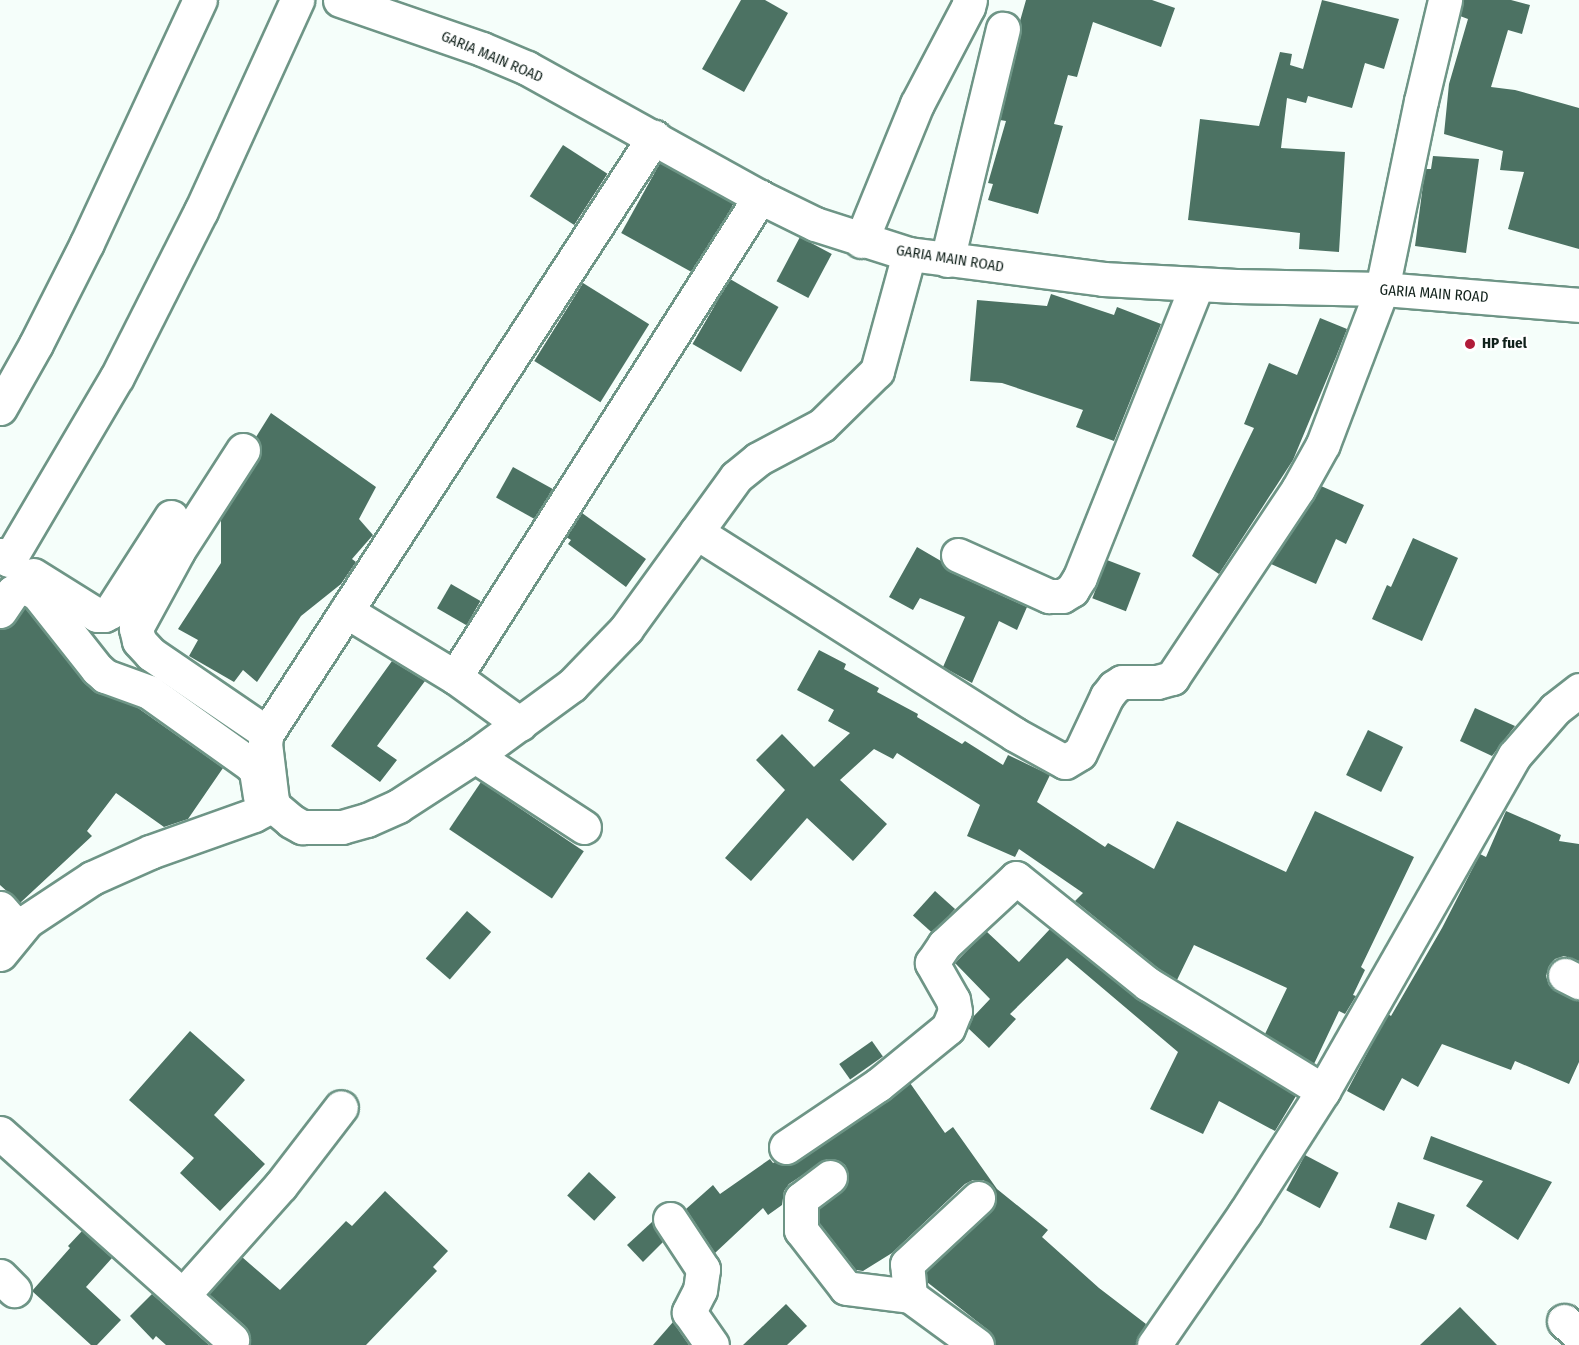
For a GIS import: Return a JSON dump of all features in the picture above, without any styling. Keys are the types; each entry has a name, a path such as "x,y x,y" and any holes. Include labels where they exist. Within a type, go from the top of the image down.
{"street":[{"path":"0,408 36,344 87,243 200,0"},
{"path":"171,517 110,612 104,615 97,615 4,558 117,377 201,211 297,0"},
{"name":"GARIA MAIN ROAD","path":"340,0 482,49 527,68 815,224 861,241 909,254 1103,279 1382,290 1579,305"},
{"path":"696,532 1014,734 1065,762 1080,753 1107,696 1114,687 1122,682 1165,681 1172,678 1298,489 1323,444 1382,290 1445,0"},
{"path":"861,241 962,2"},
{"path":"947,260 1003,29"},
{"path":"267,808 265,744 267,733 654,137"},
{"path":"455,677 760,196"},
{"path":"0,611 13,592 21,588 38,593 97,669 105,676 149,693 250,764 256,771 267,808 302,827 351,826 398,806 475,756 572,685 609,648 626,629 736,477 758,459 822,425 877,371 909,254"},
{"path":"958,555 1049,596 1062,596 1072,590 1080,577 1197,284"},
{"path":"243,450 178,550 136,628 139,641 151,654 267,733"},
{"path":"346,611 455,677 520,724"},
{"path":"1154,1345 1245,1213 1323,1091 1509,764 1555,709 1579,690"},
{"path":"475,756 584,826"},
{"path":"6,930 92,878 150,852 267,808"},
{"path":"786,1147 878,1084 948,1028 955,1011 952,1000 932,963 944,945 1016,878 1148,984 1323,1091"},
{"path":"183,1294 281,1185 341,1107"},
{"path":"0,1133 232,1340"},
{"path":"830,1177 801,1199 801,1230 846,1287 910,1296 977,1345"},
{"path":"910,1296 906,1264 978,1198"},
{"path":"670,1219 703,1269 700,1290 689,1312 712,1345"}],"building":[{"path":"741,0 765,0 788,13 744,92 702,69"},
{"path":"1026,0 1152,0 1175,8 1161,47 1093,22 1077,77 1068,75 1054,124 1063,126 1038,214 988,200 993,184 988,183 1006,121 1000,120 1021,33 1020,21"},
{"path":"1322,0 1399,19 1384,69 1365,63 1352,108 1308,96 1306,103 1287,98 1281,148 1345,152 1339,252 1299,249 1300,233 1188,220 1200,119 1259,126 1280,52 1292,54 1290,65 1303,69"},
{"path":"1463,0 1511,0 1530,5 1522,34 1508,30 1491,87 1515,90 1579,108 1579,249 1508,229 1524,172 1500,170 1503,151 1444,134 1449,84 1468,19 1460,16"},
{"path":"563,145 607,174 574,225 530,196"},
{"path":"1433,156 1479,159 1466,253 1415,246 1424,177 1426,169 1431,169"},
{"path":"660,163 733,204 695,274 621,233"},
{"path":"800,237 832,254 808,298 777,281"},
{"path":"730,279 778,307 741,372 692,344"},
{"path":"583,283 649,324 600,402 534,361"},
{"path":"1051,294 1114,315 1117,307 1161,324 1114,441 1076,427 1083,410 1002,383 970,381 977,300 1047,306"},
{"path":"1320,318 1347,329 1336,357 1293,460 1219,574 1192,556 1254,428 1244,424 1269,363 1297,375"},
{"path":"271,413 376,487 359,519 373,535 352,559 356,562 341,584 301,616 257,682 243,670 234,682 189,656 198,640 178,629 221,563 221,519 259,460 262,450 256,437"},
{"path":"513,467 552,489 535,519 496,498"},
{"path":"1321,486 1364,505 1346,544 1336,539 1316,584 1271,564"},
{"path":"582,513 646,559 626,587 568,544 571,540 566,537"},
{"path":"1413,538 1458,558 1422,641 1372,619 1387,585 1391,587"},
{"path":"917,547 941,561 950,572 1027,607 1017,630 999,621 972,683 943,667 965,617 920,598 913,610 889,597"},
{"path":"1107,560 1141,573 1126,611 1092,598"},
{"path":"451,584 480,601 466,625 437,608"},
{"path":"25,608 93,690 138,708 223,768 188,819 164,827 116,793 87,831 92,836 20,903 0,885 0,630 9,628"},
{"path":"819,650 846,664 844,669 879,688 877,692 918,714 917,717 962,744 965,741 1003,765 1008,755 1050,775 1037,802 1105,847 1108,843 1154,869 1177,821 1286,872 1315,811 1414,857 1361,967 1365,970 1353,995 1356,996 1345,1014 1339,1011 1314,1064 1265,1034 1287,988 1194,945 1177,980 1159,969 1075,901 1083,893 1019,849 1015,857 967,836 980,805 897,753 893,759 874,749 840,780 887,824 853,861 807,818 751,881 725,858 785,790 756,760 782,734 814,767 850,733 828,721 834,710 797,690"},
{"path":"392,661 425,681 377,746 397,760 380,782 331,746"},
{"path":"1475,708 1515,726 1492,756 1460,741"},
{"path":"1368,730 1403,747 1381,792 1346,775"},
{"path":"481,782 584,851 552,899 449,829"},
{"path":"1506,811 1561,835 1559,841 1579,844 1579,961 1564,956 1555,959 1549,966 1546,976 1549,985 1556,991 1579,1001 1579,1062 1569,1084 1515,1061 1511,1070 1442,1044 1418,1087 1402,1078 1384,1111 1347,1091 1388,1014 1391,1016 1442,928 1480,854 1486,857"},
{"path":"935,891 955,909 933,934 913,916"},
{"path":"467,911 491,932 450,980 426,959"},
{"path":"1050,929 1138,1000 1296,1096 1275,1131 1219,1101 1203,1134 1150,1109 1178,1052 1067,958 1010,1014 1016,1019 989,1048 968,1028 973,1017 990,999 955,963 986,931 1019,962"},
{"path":"190,1031 245,1080 214,1115 265,1164 220,1211 180,1173 194,1158 129,1100"},
{"path":"872,1041 883,1057 850,1080 839,1064"},
{"path":"910,1083 945,1133 953,1127 997,1189 1048,1230 1042,1237 1099,1288 1146,1324 1136,1345 995,1345 988,1330 927,1282 927,1271 996,1204 996,1193 991,1185 983,1180 973,1180 965,1184 892,1253 863,1271 856,1270 820,1224 820,1208 842,1192 849,1175 845,1165 837,1160 827,1159 789,1184 784,1191 782,1205 768,1215 763,1208 715,1253 686,1209 713,1185 720,1194 770,1159 773,1163 787,1166 796,1163"},
{"path":"1431,1136 1552,1182 1518,1240 1466,1206 1483,1181 1423,1159"},
{"path":"1305,1155 1339,1173 1320,1208 1286,1190"},
{"path":"589,1172 616,1197 594,1221 567,1195"},
{"path":"385,1191 448,1251 433,1267 437,1271 366,1345 250,1345 250,1335 245,1326 209,1294 242,1257 280,1290 346,1221 352,1226"},
{"path":"1398,1202 1435,1215 1426,1240 1389,1228"},
{"path":"652,1222 663,1242 643,1262 627,1245"},
{"path":"82,1231 112,1258 86,1287 121,1320 97,1345 91,1345 32,1291"},
{"path":"152,1294 209,1345 166,1345 156,1336 153,1340 130,1316"},
{"path":"786,1304 807,1326 787,1345 743,1345"},
{"path":"1460,1307 1497,1345 1420,1345"},
{"path":"673,1322 689,1345 653,1345"}],"place":[{"name":"HP fuel","path":"1470,344"}]}
